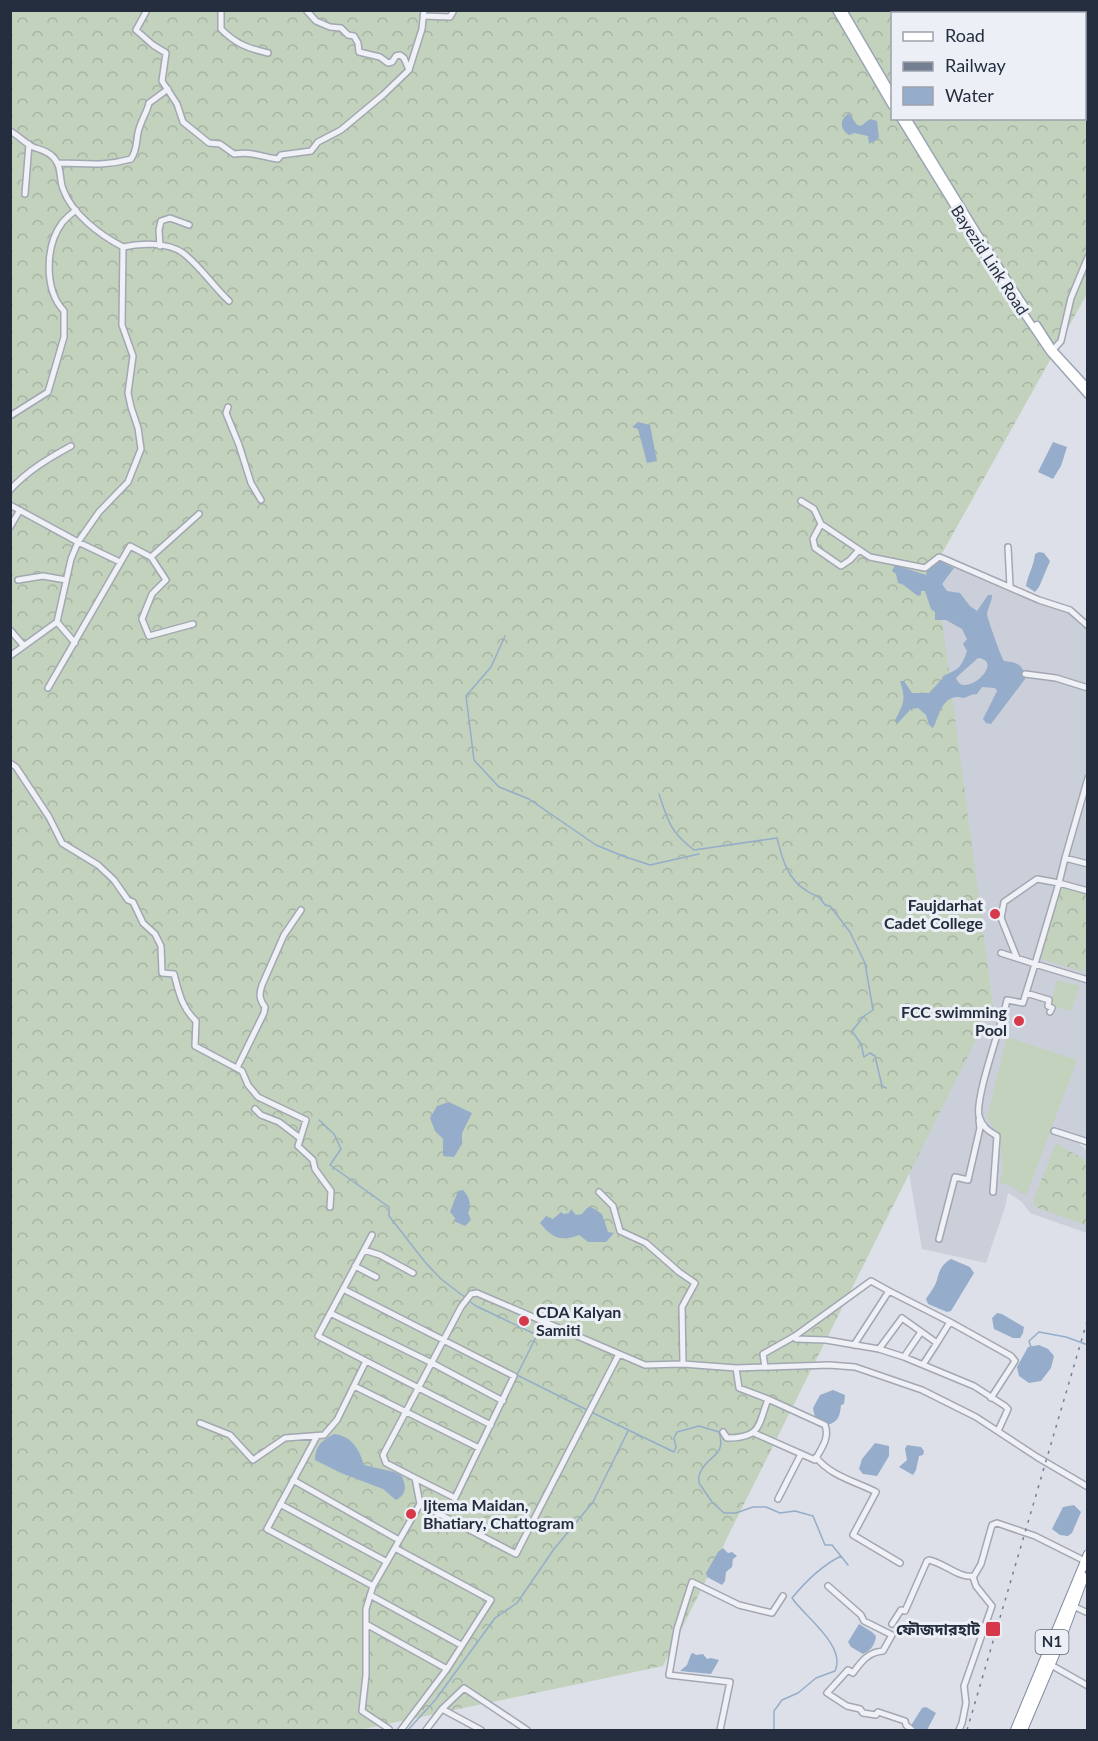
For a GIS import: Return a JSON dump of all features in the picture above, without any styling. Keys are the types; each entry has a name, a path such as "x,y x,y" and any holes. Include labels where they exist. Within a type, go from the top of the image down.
{"highway":[{"name":"N1","path":"1019,1731 1049,1668 1087,1564"},
{"name":"N1","path":"1019,1731 1087,1564"}],"main road":[{"path":"836,10 890,94"},
{"path":"843,10 889,87 890,94"},
{"name":"Bayezid Link Road","path":"901,120 985,256 1050,352 1088,395"},
{"name":"Bayezid Link Road","path":"909,120 979,236 1053,350 1088,388"}],"street":[{"path":"147,10 135,30 166,53 162,81 177,104 183,122 209,143 220,144 234,154 248,152 265,158 278,159 281,155 311,151 318,142 341,130 383,95 409,70 422,29 424,13 450,17 454,10"},
{"path":"221,10 221,29 226,34 243,46 268,53"},
{"path":"306,10 316,21 330,27 341,28 348,35 354,36 359,52 380,57 387,63 400,55 404,58 409,70"},
{"path":"58,163 85,163 100,166 132,159 137,150 137,134 140,124 147,115 149,103 168,89"},
{"path":"10,131 53,156 58,163 63,189 76,210 100,235 123,247 135,244 160,246 182,252 229,301"},
{"path":"25,194 29,144"},
{"path":"10,416 48,392 52,382 65,329 64,310 58,304 49,282 50,255 62,223 76,210"},
{"path":"160,246 161,221 170,218 189,225"},
{"path":"10,656 57,622 70,559 78,542 99,512 128,482 141,449 138,428 128,393 133,356 122,325 123,247"},
{"path":"1053,350 1061,341 1071,298 1088,257"},
{"path":"228,407 226,413 251,483 261,500"},
{"path":"10,490 28,474 71,446"},
{"path":"801,501 814,509 821,524 870,557 922,568 939,557 1039,600 1070,610 1088,626"},
{"path":"10,505 120,562"},
{"path":"10,527 20,510"},
{"path":"151,557 199,514"},
{"path":"821,524 813,539 815,548 834,562 841,566 859,550"},
{"path":"48,688 130,546 151,557 166,580 152,594 142,619 150,636 193,624"},
{"path":"1008,547 1010,586"},
{"path":"18,580 43,576 66,580"},
{"path":"57,622 75,643"},
{"path":"10,630 24,646"},
{"path":"1024,674 1056,678 1088,688"},
{"path":"10,763 16,767 49,817 62,843 98,866 114,880 128,900 133,902 143,923 155,934 161,946 162,973 174,974 182,1003 196,1021 195,1046 242,1071 248,1085 258,1096 306,1120 298,1146 313,1160 315,1169 331,1191 330,1207"},
{"path":"939,1239 955,1177 968,1180 980,1128 980,1098 1007,1000 1023,1003 1088,778"},
{"path":"1065,858 1088,864"},
{"path":"1017,958 1001,918 1004,902 1037,879 1088,891"},
{"path":"237,1068 264,1013 265,1006 259,993 262,985 284,935 301,910"},
{"path":"1001,953 1088,980"},
{"path":"1026,993 1049,1000 1048,1006 1052,1008 1050,1012"},
{"path":"255,1109 261,1115 279,1122 300,1138"},
{"path":"979,1115 987,1131 997,1136 993,1192"},
{"path":"1054,1131 1088,1142"},
{"path":"599,1192 613,1206 620,1231 646,1243 695,1283 682,1307 682,1364"},
{"path":"372,1234 318,1336 491,1425"},
{"path":"364,1250 380,1255 413,1273"},
{"path":"355,1266 376,1277"},
{"path":"765,1367 763,1354 795,1336 871,1281 1001,1350 1015,1361 991,1398"},
{"path":"343,1289 443,1341 514,1376 455,1498 386,1463 383,1455 407,1412 443,1341 461,1307 471,1294 477,1293 645,1365 682,1364 736,1368 829,1365 855,1367 922,1390 976,1417 1088,1487"},
{"path":"854,1345 890,1291"},
{"path":"330,1313 432,1363 502,1401"},
{"path":"879,1349 902,1318 938,1343"},
{"path":"924,1363 950,1322"},
{"path":"904,1356 921,1332"},
{"path":"795,1336 796,1339 826,1340 879,1349 924,1363 974,1386 1008,1409 998,1431"},
{"path":"420,1504 516,1554 619,1354"},
{"path":"201,1423 230,1435 253,1460 285,1438 324,1435 336,1420 366,1361"},
{"path":"723,1432 726,1438 754,1433 815,1460 826,1440 825,1425 739,1388 736,1368"},
{"path":"354,1386 479,1448"},
{"path":"754,1433 759,1428 768,1399"},
{"path":"317,1436 267,1529 373,1586"},
{"path":"778,1498 801,1454"},
{"path":"816,1457 821,1464 840,1476 876,1492 852,1535 900,1563"},
{"path":"390,1730 362,1711 366,1675 366,1609 373,1586 420,1504 415,1478"},
{"path":"293,1480 399,1540"},
{"path":"280,1504 387,1562"},
{"path":"973,1577 981,1564 992,1525 997,1523 1035,1536 1087,1564"},
{"path":"395,1548 491,1600 447,1669 402,1731"},
{"path":"892,1624 901,1610 905,1611 927,1561 934,1561 962,1575 973,1577"},
{"path":"959,1731 966,1703 964,1686 992,1606 976,1586 973,1577"},
{"path":"720,1731 730,1682 669,1675 677,1629 692,1582 739,1605 772,1613 783,1596"},
{"path":"828,1586 861,1615 864,1621 892,1635 883,1651 877,1651 864,1658 853,1673 848,1670 828,1693 847,1706 860,1709 863,1713 876,1715 878,1712 884,1716 905,1721 912,1731"},
{"path":"370,1595 461,1645"},
{"path":"1073,1606 1088,1613"},
{"path":"366,1624 447,1669"},
{"path":"1049,1668 1088,1686"},
{"path":"426,1731 442,1708 464,1688 526,1731"},
{"path":"442,1708 482,1731"}],"shaded area":[{"name":"Faujdarhat Cadet College","path":"938,558 1069,612 1081,626 1087,629 1088,1139 1079,1144 1087,1151 1087,1233 1030,1213 1022,1202 1008,1193 986,1263 922,1249 909,1173 857,720"}],"green space":[{"path":"11,11 1087,11 1087,294 935,566 993,1006 663,1666 359,1730 11,1730"},
{"path":"1061,885 1087,894 1088,961 1084,972 1041,959"},
{"path":"1057,980 1080,986 1071,1011 1050,1005"},
{"path":"1007,1037 1077,1060 1026,1196 1009,1185 999,1183 1003,1170 1000,1137 987,1118"},
{"path":"1056,1143 1087,1161 1088,1220 1086,1225 1035,1207 1033,1201"}],"water":[{"path":"849,113 857,125 861,126 870,119 877,121 879,138 869,144 868,136 846,133 842,124"},
{"path":"638,422 650,425 657,461 647,463 638,429 632,427"},
{"path":"1053,442 1067,447 1061,466 1053,479 1038,472"},
{"path":"1044,553 1050,561 1035,592 1026,586 1035,554"},
{"path":"940,561 954,568 942,584 947,591 960,593 977,611 988,595 992,595 987,614 1000,652 1004,661 1016,663 1021,667 1025,679 991,724 986,723 983,719 997,691 995,688 982,687 977,694 948,700 933,728 929,725 926,715 918,708 911,709 897,724 895,720 903,701 900,681 904,681 912,693 929,693 943,676 959,667 967,651 963,644 967,639 962,629 946,620 935,620 935,612 931,609 925,591 921,591 921,595 918,596 898,583 896,574 892,571 895,565 926,575 927,571","holes":["978,658 985,661 988,666 980,678 974,683 960,684 956,678"]},
{"path":"449,1102 472,1113 462,1133 462,1144 454,1157 443,1156 443,1139 435,1131 430,1118 437,1106"},
{"path":"463,1190 469,1201 468,1213 471,1220 465,1226 454,1221 455,1218 450,1212 458,1191"},
{"path":"591,1207 602,1214 608,1232 614,1233 606,1242 588,1242 579,1235 567,1238 557,1237 540,1223 546,1216 553,1219 561,1212 569,1213 571,1209 576,1215 582,1214"},
{"path":"951,1259 970,1267 974,1273 951,1311 947,1312 928,1304 926,1299 935,1285 941,1268"},
{"path":"997,1313 1024,1327 1020,1338 1013,1338 994,1329 992,1318"},
{"path":"1039,1345 1048,1349 1054,1356 1051,1368 1041,1381 1029,1383 1019,1376 1017,1367 1028,1347"},
{"path":"833,1390 845,1395 844,1404 841,1405 836,1420 827,1425 815,1418 813,1408 820,1395"},
{"path":"334,1434 346,1437 354,1444 364,1465 402,1476 404,1493 396,1500 383,1489 315,1460 320,1444"},
{"path":"875,1443 889,1446 889,1456 877,1476 863,1474 859,1469 862,1459"},
{"path":"907,1445 921,1447 924,1451 923,1455 919,1456 913,1475 899,1467 907,1460 905,1449"},
{"path":"1074,1505 1081,1512 1072,1533 1068,1536 1060,1535 1052,1529 1063,1507"},
{"path":"723,1548 728,1553 732,1552 737,1556 733,1559 732,1567 726,1572 722,1585 707,1577 706,1573 718,1552"},
{"path":"859,1624 876,1636 872,1647 863,1654 851,1647 848,1642"},
{"path":"693,1653 703,1654 707,1659 719,1660 711,1674 680,1671 687,1665"},
{"path":"926,1707 936,1713 927,1730 915,1730 911,1726 922,1708"}],"waterway":[{"path":"505,636 491,667 466,696 474,760 499,787 529,799 596,845 650,865 699,854"},
{"path":"659,794 671,825 694,850 777,838 783,860 790,874 800,886 818,897 825,905 830,906 850,932 865,963 873,1010 864,1016 852,1031 861,1044 864,1057 870,1053 875,1056 882,1086 886,1088"},
{"path":"319,1120 334,1134 341,1149 330,1165 389,1207 389,1216 425,1262 441,1279 466,1298"},
{"path":"469,1301 537,1335 517,1375 587,1410"},
{"path":"1031,1347 1029,1341 1039,1332 1066,1337 1088,1345"},
{"path":"591,1412 674,1452 676,1447 674,1438 677,1432 699,1426 719,1432 721,1440 718,1451 699,1474 699,1483 712,1502 724,1513 736,1513 753,1507 766,1507 780,1513 795,1511 813,1516 825,1545 832,1545 848,1565"},
{"path":"408,1730 436,1699 495,1618 517,1603 554,1549 593,1502 628,1431"},
{"path":"774,1730 774,1711 782,1700 798,1693 816,1678 835,1671 837,1661 830,1642 792,1598 814,1574 841,1556"}],"railway":[{"path":"967,1730 1088,1318"}],"place":[{"name":"Faujdarhat Cadet College","path":"995,914"},
{"name":"FCC swimming Pool","path":"1019,1021"},
{"name":"CDA Kalyan Samiti","path":"524,1321"},
{"name":"Ijtema Maidan, Bhatiary, Chattogram","path":"411,1514"},
{"name":"ফৌজদারহাট","path":"993,1629"}]}
